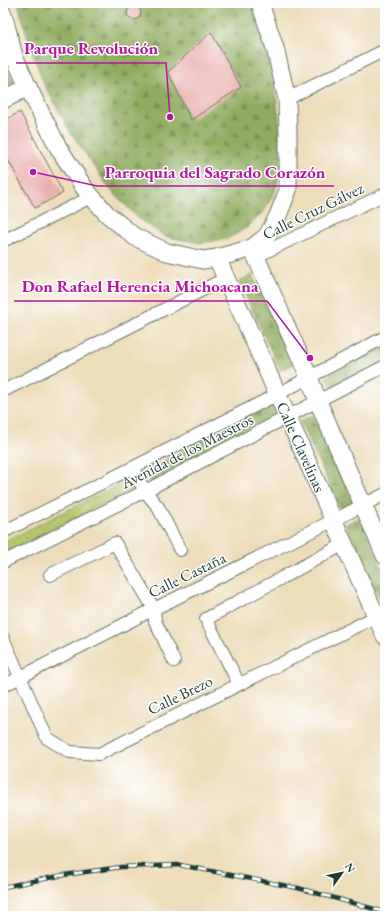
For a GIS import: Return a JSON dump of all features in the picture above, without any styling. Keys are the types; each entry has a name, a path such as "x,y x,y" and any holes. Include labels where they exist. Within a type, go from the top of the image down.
{"street":[{"path":"3,14 9,59 28,87 58,147 85,189 106,214 135,237 167,252 203,260 254,252 267,236 277,218 288,190 287,99 275,48 260,3"},
{"path":"287,99 385,50"},
{"path":"3,100 28,87"},
{"name":"Calle Cruz Gálvez","path":"254,252 385,194"},
{"path":"3,241 92,197"},
{"name":"Calle Clavelinas","path":"254,252 363,505 380,531 385,556"},
{"name":"Calle Clavelinas","path":"217,258 344,544 381,614 385,636"},
{"path":"3,390 226,278"},
{"name":"Avenida de los Maestros","path":"3,532 278,394 385,337"},
{"name":"Avenida de los Maestros","path":"3,562 385,366"},
{"path":"132,468 144,491 158,506 180,550"},
{"name":"Calle Castaña","path":"3,686 385,494"},
{"path":"50,575 115,543 154,609 155,621 174,662"},
{"path":"239,684 206,619 344,544"},
{"name":"Calle Brezo","path":"3,638 47,738 70,752 99,754 381,614"}],"green space":[{"path":"18,3 250,3 254,10 266,50 277,102 280,132 281,166 275,191 264,211 248,227 227,239 200,243 164,236 137,217 110,189 71,133 45,86 31,49"},
{"path":"7,70 14,82 3,87 3,72"},
{"path":"252,275 294,364 280,370 239,281"},
{"path":"385,346 385,359 332,387 326,377"},
{"path":"273,403 278,414 149,483 143,472"},
{"path":"313,415 355,504 341,510 300,421"},
{"path":"129,480 133,489 3,554 3,542"},
{"path":"360,518 385,575 385,601 382,603 346,524"}],"building":[{"path":"134,6 139,8 141,13 139,18 134,20 129,18 127,13 129,8"},
{"path":"211,32 241,87 191,120 168,72"},
{"path":"20,112 63,193 35,208 3,151 3,121"}],"railway":[{"path":"3,887 64,875 121,867 180,865 298,888 385,912"}],"place":[{"name":"Parque Revolución","path":"170,117"},
{"name":"Parroquia del Sagrado Corazón","path":"33,172"},
{"name":"Don Rafael Herencia Michoacana","path":"310,358"}]}
